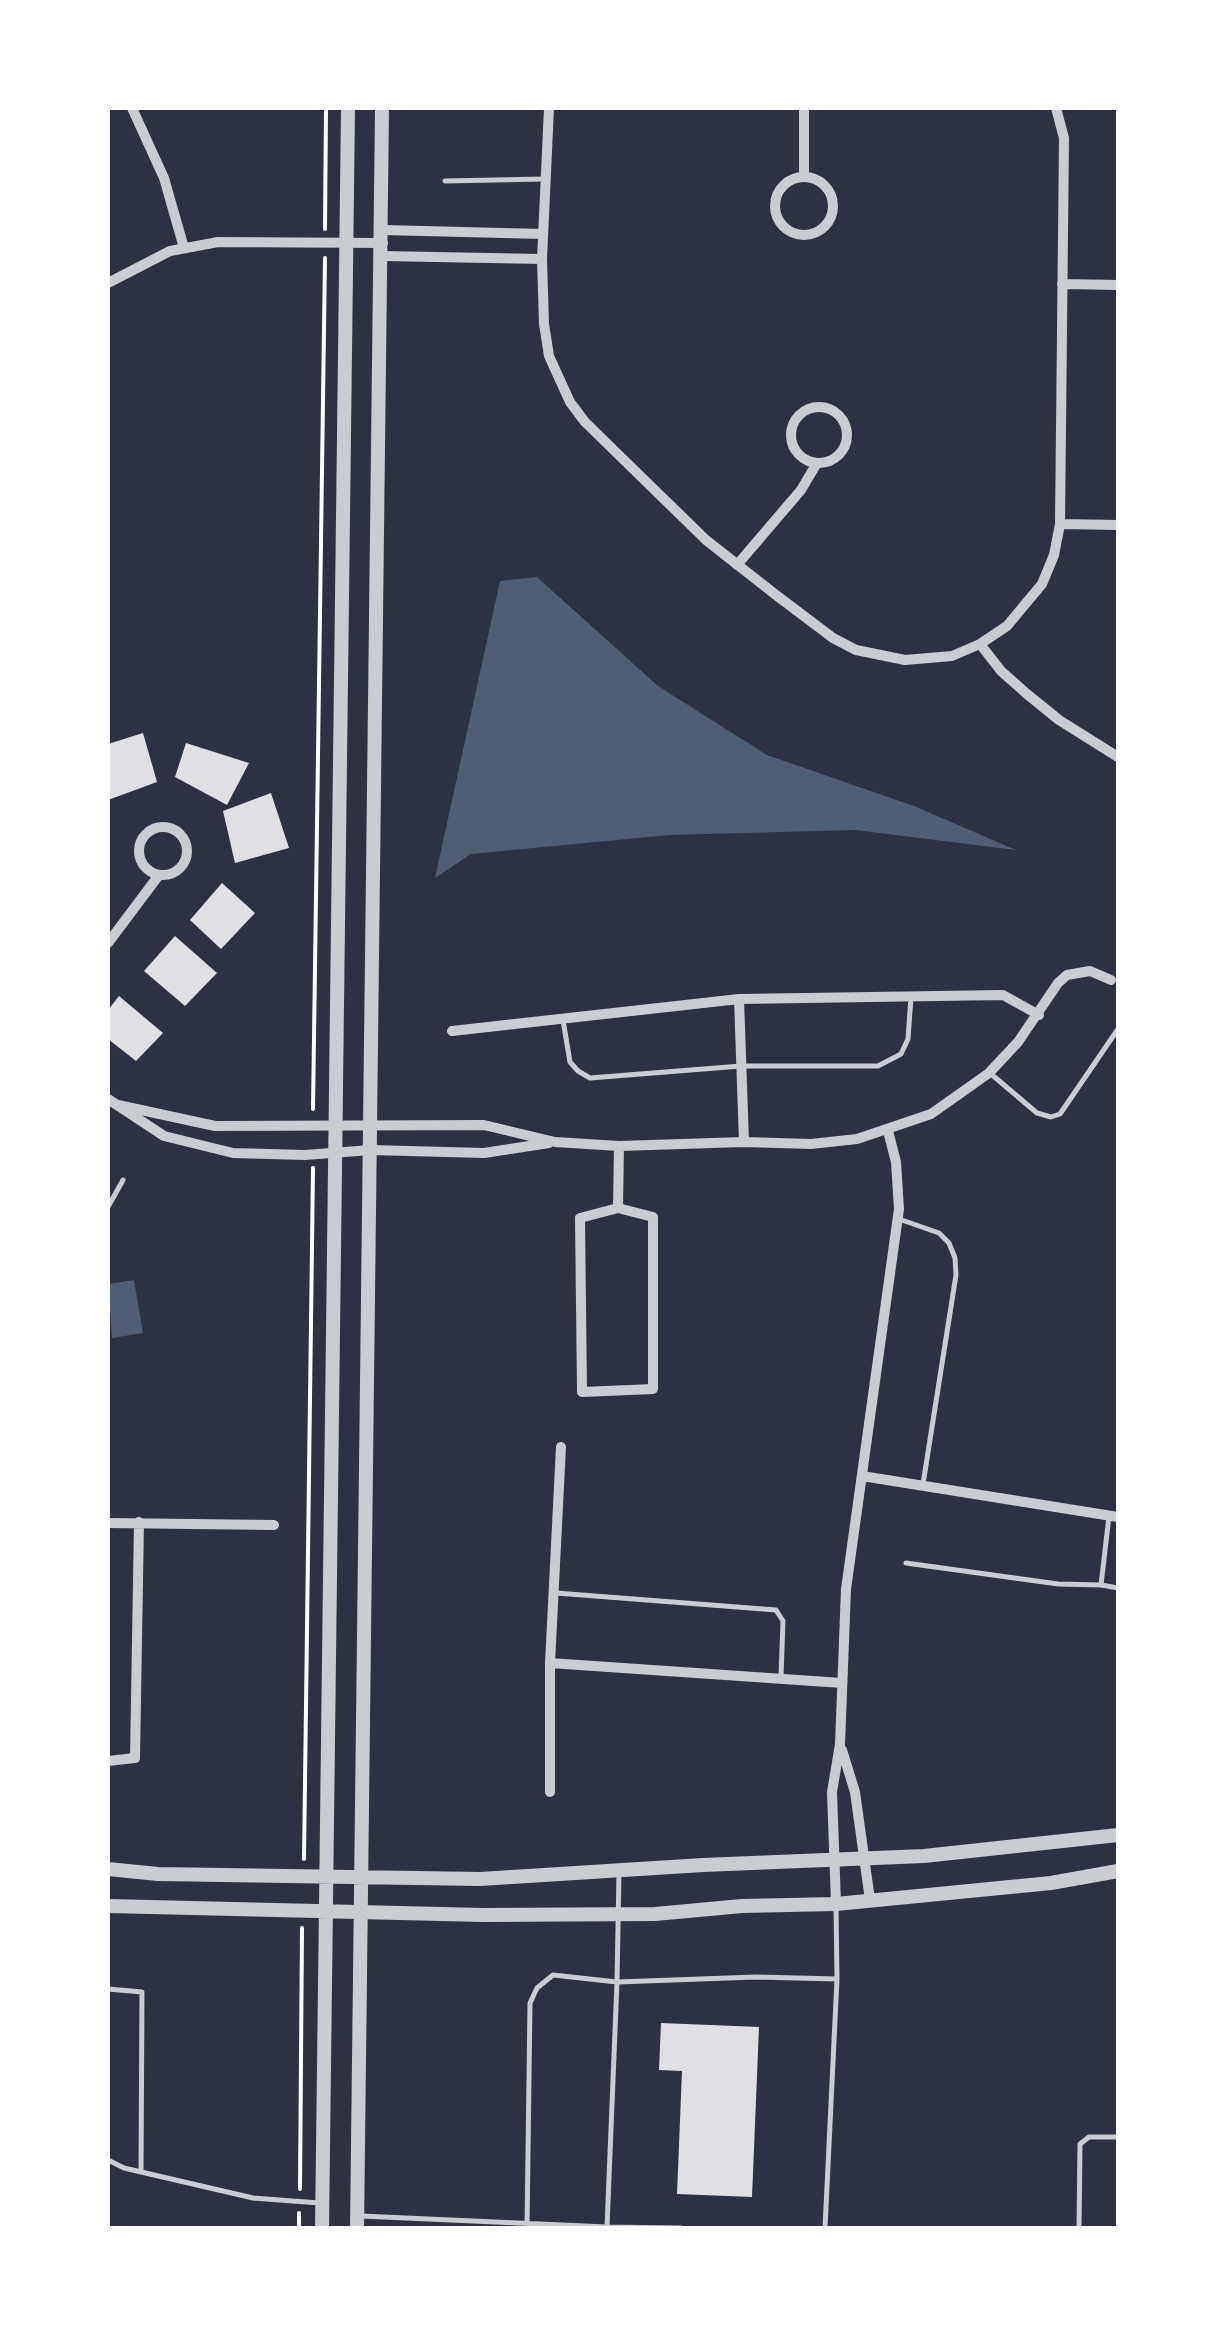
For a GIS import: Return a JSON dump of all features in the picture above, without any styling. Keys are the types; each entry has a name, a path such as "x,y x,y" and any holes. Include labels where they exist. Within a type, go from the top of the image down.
{"street":[{"path":"132,108 164,178 184,248"},
{"path":"322,2228 348,108"},
{"path":"357,2222 382,108"},
{"path":"549,108 542,234 544,324 549,356 570,402 585,422 706,540 832,638 856,650 904,660 952,656 980,644 1006,626 1042,584 1054,555 1060,524 1064,138 1056,108"},
{"path":"804,108 804,177"},
{"path":"804,177 822,184 832,200 830,219 807,235 782,225 775,208 780,190 794,179 804,177"},
{"path":"108,283 132,268 184,248 218,242 348,244 542,234"},
{"path":"383,243 542,259"},
{"path":"1062,284 1118,285"},
{"path":"738,565 801,490 816,463 834,458 846,444 847,434 840,416 824,407 799,415 791,431 794,449 816,463"},
{"path":"1060,524 1118,525"},
{"path":"980,644 1027,694 1059,720 1118,757"},
{"path":"168,828 182,836 187,852 181,868 159,875 145,868 139,846 147,833 168,828"},
{"path":"108,943 159,875"},
{"path":"113,1102 216,1126 484,1125 555,1142 619,1146 857,1140 931,1114 990,1073 1067,975 1090,971 1115,982"},
{"path":"452,1031 739,1000 1003,995 1039,1015"},
{"path":"739,1000 744,1142"},
{"path":"113,1102 164,1136 232,1153 484,1153 555,1142"},
{"path":"836,1904 832,1792 840,1744 846,1589 898,1219 899,1183 888,1131"},
{"path":"618,1208 619,1146"},
{"path":"618,1208 653,1217 653,1390 582,1392 580,1218 618,1208"},
{"path":"550,1792 550,1664 561,1447"},
{"path":"862,1476 1114,1517"},
{"path":"108,1761 135,1758 139,1522"},
{"path":"108,1523 274,1525"},
{"path":"550,1664 842,1683"},
{"path":"840,1744 855,1792 870,1900"},
{"path":"108,1870 480,1879 924,1856 1118,1835"},
{"path":"108,1906 620,1914 836,1904 1052,1883 1118,1871"}],"lane":[{"path":"445,181 544,179"},
{"path":"563,1019 570,1062 590,1078 741,1066 878,1066 901,1054 908,1038 912,996"},
{"path":"990,1073 1037,1113 1051,1117 1060,1114 1118,1029"},
{"path":"108,1207 123,1180"},
{"path":"898,1219 940,1233 955,1258 956,1274 923,1484"},
{"path":"1102,1585 1114,1517"},
{"path":"906,1563 1058,1584 1118,1588"},
{"path":"554,1593 776,1610 783,1621 781,1679"},
{"path":"607,2227 619,1869"},
{"path":"826,2228 838,1979 836,1904"},
{"path":"527,2226 530,2003 537,1988 553,1975 617,1982 737,1977 838,1979"},
{"path":"108,1989 142,1992 141,2172"},
{"path":"1080,2228 1080,2144 1089,2137 1118,2137"},
{"path":"108,2160 141,2172 253,2198 322,2204"},
{"path":"357,2222 681,2228"}],"path":[{"path":"325,226 326,108"},
{"path":"313,1115 325,264"},
{"path":"304,1858 312,1173"},
{"path":"299,2228 302,1927"}],"water":[{"path":"537,577 658,686 767,755 914,806 1016,850 855,830 669,835 471,854 435,878 500,581"},
{"path":"134,1280 143,1333 112,1338 108,1284"}],"building":[{"path":"143,733 157,782 108,800 108,744"},
{"path":"186,743 249,763 227,805 175,777"},
{"path":"271,793 289,848 235,863 223,811"},
{"path":"222,883 255,913 221,949 190,920"},
{"path":"175,936 217,973 185,1006 144,971"},
{"path":"119,996 163,1033 136,1061 108,1039 108,1010"},
{"path":"661,2023 759,2027 752,2197 677,2194 682,2071 659,2070"}]}
